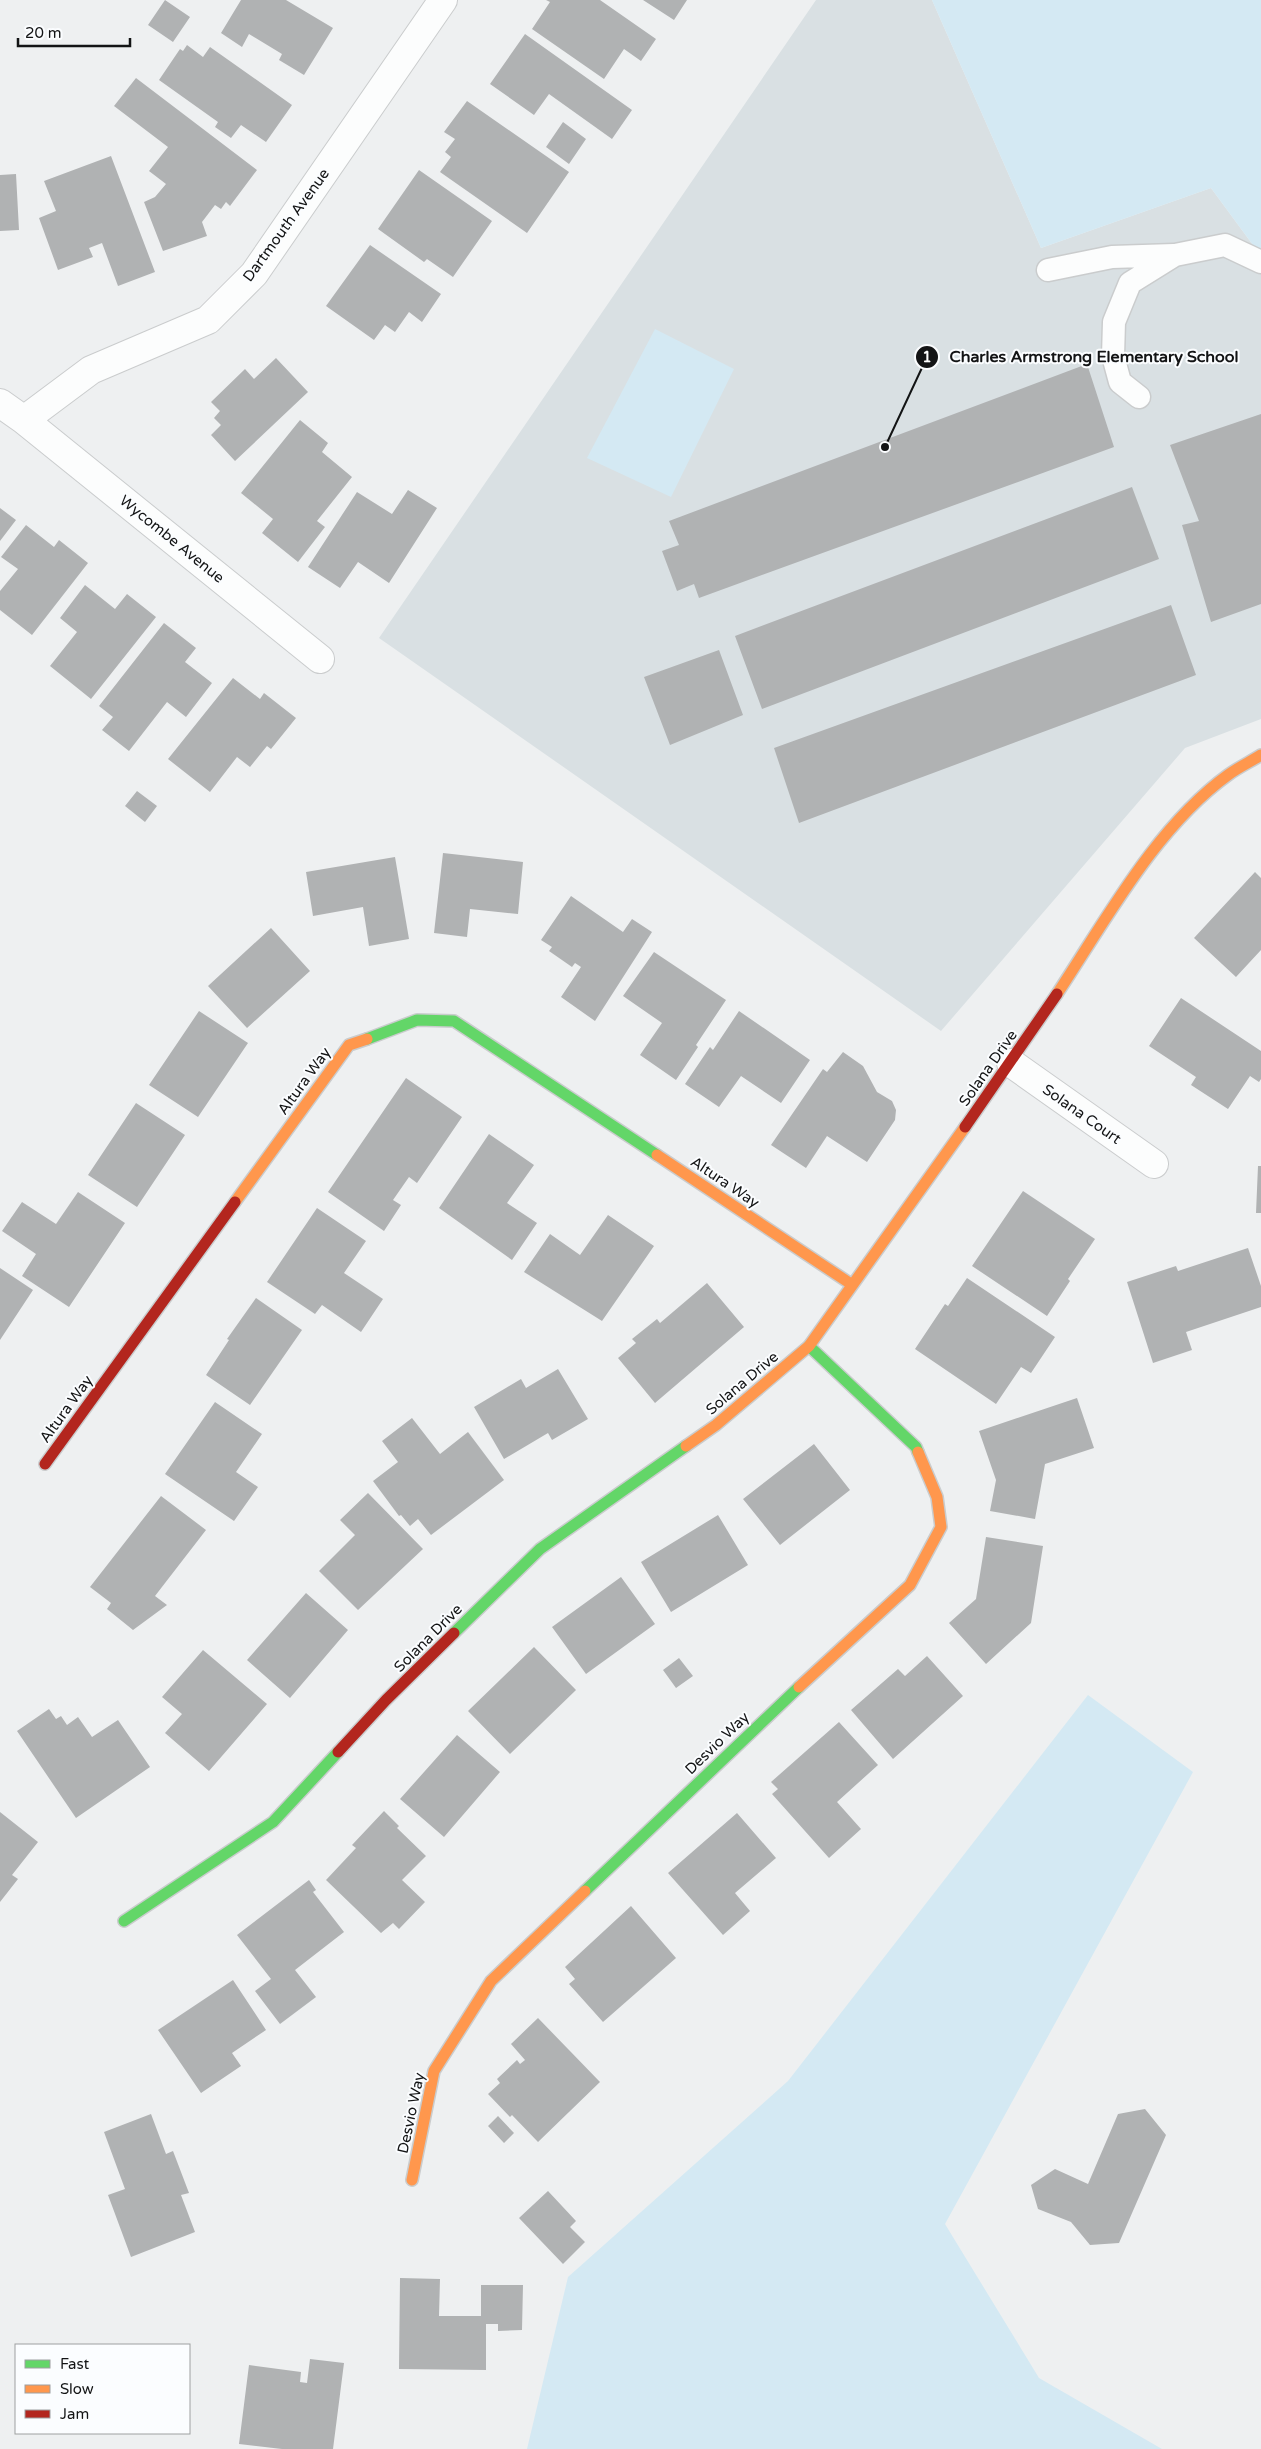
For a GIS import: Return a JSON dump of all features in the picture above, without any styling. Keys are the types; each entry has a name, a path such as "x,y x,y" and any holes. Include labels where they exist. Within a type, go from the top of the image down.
{"street":[{"name":"Dartmouth Avenue","path":"24,420 91,370 208,320 254,274 443,0"},
{"path":"0,403 24,420"},
{"name":"Wycombe Avenue","path":"24,420 320,659"},
{"name":"Solana Drive","path":"124,1921 273,1822 386,1700 540,1549 716,1425 809,1346 851,1284 1011,1063 1154,848 1192,805 1228,775 1261,755"},
{"name":"Altura Way","path":"45,1464 349,1045 416,1020 454,1021 851,1284"},
{"name":"Solana Court","path":"1011,1063 1154,1164"},
{"name":"Desvio Way","path":"412,2180 434,2071 491,1981 756,1727 910,1584 941,1527 937,1497 916,1447 809,1346"}],"lane":[{"path":"1048,270 1112,257 1175,255 1226,245 1261,262"},
{"path":"1139,397 1120,382 1113,356 1114,322 1130,283 1175,255"}],"shaded area":[{"path":"816,0 932,0 1041,248 1211,188 1261,256 1261,719 1185,748 941,1031 379,638"},
{"path":"932,0 1261,0 1261,256 1211,188 1041,248"},
{"path":"655,329 734,369 671,497 587,458"},
{"path":"1088,1695 1193,1772 945,2224 1039,2378 1162,2449 527,2449 568,2277 788,2081"}],"building":[{"path":"165,0 190,17 173,42 148,25"},
{"path":"241,0 286,0 333,28 304,75 279,60 282,54 249,34 242,47 221,33"},
{"path":"546,0 600,0 656,39 641,61 624,49 604,79 532,29 550,2"},
{"path":"643,0 687,0 674,20"},
{"path":"525,34 632,110 612,139 549,94 534,115 490,84"},
{"path":"187,45 203,57 210,47 292,105 266,142 241,125 231,138 215,127 218,122 159,80 180,49 183,51"},
{"path":"136,78 257,170 230,206 226,202 221,209 215,205 202,222 207,236 163,251 144,202 155,197 166,184 149,171 168,147 114,106"},
{"path":"467,101 569,172 527,233 440,172 451,157 445,152 455,139 444,132"},
{"path":"563,122 586,139 569,164 546,147"},
{"path":"111,156 155,272 118,286 102,243 89,248 93,257 58,270 39,218 56,211 44,181"},
{"path":"419,170 492,221 453,277 427,259 424,262 378,229"},
{"path":"16,174 19,230 0,231 0,175"},
{"path":"370,245 441,294 422,322 409,312 395,332 385,325 374,340 326,306"},
{"path":"276,358 308,392 235,461 211,435 221,425 214,418 220,411 211,402 245,369 254,379"},
{"path":"1087,364 1114,447 699,598 694,584 677,591 662,551 679,545 669,521"},
{"path":"1261,414 1261,604 1211,622 1182,525 1199,521 1170,445"},
{"path":"300,420 328,443 322,452 352,477 317,521 325,527 298,562 262,533 273,519 241,493"},
{"path":"1132,487 1159,559 762,709 735,636"},
{"path":"408,490 437,508 389,583 358,562 340,588 308,567 357,492 392,514"},
{"path":"0,508 16,520 0,541"},
{"path":"26,525 54,547 59,540 88,563 32,635 0,610 0,591 18,569 1,557"},
{"path":"85,585 115,609 127,594 156,617 91,699 50,666 77,632 60,618"},
{"path":"1171,605 1196,675 799,823 774,748"},
{"path":"164,623 196,648 185,662 212,683 186,717 167,702 129,751 102,730 113,717 99,706"},
{"path":"719,650 743,715 670,745 644,677"},
{"path":"233,678 260,699 264,693 296,718 271,749 267,746 250,767 237,757 210,792 168,759"},
{"path":"137,791 157,806 145,822 125,806"},
{"path":"443,853 523,862 518,914 470,909 467,937 434,933"},
{"path":"395,857 409,939 369,946 363,907 313,916 306,872"},
{"path":"1255,872 1261,878 1261,950 1236,977 1194,938"},
{"path":"571,896 623,932 632,919 652,932 595,1021 561,997 581,967 575,963 572,967 549,951 552,947 541,940"},
{"path":"271,928 310,971 247,1028 208,986"},
{"path":"654,952 726,1000 696,1045 698,1047 676,1080 640,1055 662,1023 623,996"},
{"path":"1181,998 1261,1051 1261,1079 1259,1082 1250,1076 1228,1109 1191,1085 1196,1077 1149,1046"},
{"path":"199,1011 248,1043 198,1117 149,1085"},
{"path":"739,1011 810,1060 781,1103 741,1076 719,1107 685,1084 710,1047 713,1050"},
{"path":"843,1052 863,1066 877,1092 892,1101 896,1110 895,1120 867,1162 827,1136 806,1168 771,1145 823,1069 827,1072"},
{"path":"406,1078 462,1117 417,1183 409,1177 393,1200 401,1205 384,1231 328,1192"},
{"path":"136,1103 185,1135 137,1207 88,1175"},
{"path":"489,1134 534,1165 507,1203 537,1223 512,1260 439,1208"},
{"path":"1258,1166 1261,1166 1261,1213 1256,1213"},
{"path":"1023,1191 1095,1239 1068,1279 1070,1281 1047,1316 972,1266"},
{"path":"78,1192 125,1223 69,1307 22,1276 36,1254 2,1231 22,1202 56,1224"},
{"path":"317,1208 366,1241 344,1273 383,1299 361,1332 322,1305 315,1314 267,1282"},
{"path":"608,1215 654,1246 602,1321 524,1272 550,1234 580,1255"},
{"path":"1248,1248 1261,1286 1261,1307 1186,1332 1192,1350 1153,1363 1127,1282 1176,1266 1178,1271"},
{"path":"0,1268 33,1290 0,1340"},
{"path":"967,1278 1055,1337 1031,1373 1021,1367 996,1404 915,1349 945,1304 948,1306"},
{"path":"707,1283 744,1327 655,1403 618,1358 636,1343 632,1339 657,1319 660,1323"},
{"path":"256,1298 302,1330 250,1405 206,1375 229,1340 227,1339"},
{"path":"558,1369 588,1419 552,1440 548,1433 504,1459 474,1407 521,1379 526,1388"},
{"path":"1077,1398 1094,1448 1045,1464 1035,1519 990,1511 996,1480 979,1431"},
{"path":"215,1402 262,1434 236,1472 258,1487 234,1521 165,1474"},
{"path":"412,1418 440,1454 468,1432 504,1480 431,1535 418,1519 410,1526 401,1515 399,1516 373,1481 398,1462 382,1441"},
{"path":"814,1444 850,1490 780,1545 743,1499"},
{"path":"368,1493 423,1549 358,1610 319,1571 355,1535 340,1520"},
{"path":"161,1496 206,1530 155,1596 167,1605 133,1630 107,1609 111,1603 90,1587"},
{"path":"718,1515 748,1565 671,1612 641,1562"},
{"path":"986,1537 1043,1546 1031,1623 986,1664 949,1623 976,1599"},
{"path":"621,1577 655,1624 586,1674 552,1627"},
{"path":"306,1593 348,1630 290,1698 247,1660"},
{"path":"534,1647 576,1690 510,1754 468,1711"},
{"path":"203,1650 267,1704 209,1771 165,1733 182,1714 162,1697"},
{"path":"927,1656 963,1696 893,1759 851,1710 898,1669 905,1676"},
{"path":"679,1658 693,1676 676,1688 663,1670"},
{"path":"49,1709 56,1719 61,1716 67,1725 78,1717 92,1737 118,1720 150,1767 76,1818 17,1731"},
{"path":"839,1722 878,1765 837,1802 861,1829 829,1858 772,1794 778,1789 771,1782"},
{"path":"457,1735 500,1772 444,1837 400,1799"},
{"path":"384,1811 399,1826 397,1828 426,1856 402,1880 425,1902 399,1929 393,1923 381,1933 326,1880 356,1848 352,1845"},
{"path":"0,1812 38,1842 12,1875 18,1879 0,1902"},
{"path":"737,1813 776,1858 735,1893 750,1911 723,1935 668,1873"},
{"path":"309,1880 316,1890 313,1892 344,1932 295,1970 316,1997 280,2024 255,1991 271,1979 237,1935"},
{"path":"631,1906 676,1958 603,2022 569,1984 575,1979 565,1967"},
{"path":"233,1980 266,2030 232,2053 241,2066 201,2093 158,2030"},
{"path":"538,2018 600,2082 538,2142 488,2094 500,2083 497,2079 517,2060 520,2064 525,2060 511,2044"},
{"path":"1145,2109 1166,2135 1119,2243 1090,2245 1071,2222 1038,2209 1031,2185 1055,2169 1088,2184 1118,2114"},
{"path":"151,2114 166,2154 173,2151 189,2193 181,2195 195,2232 131,2257 108,2195 125,2189 104,2132"},
{"path":"498,2116 514,2133 504,2143 488,2126"},
{"path":"548,2191 576,2221 570,2227 585,2242 563,2264 519,2218"},
{"path":"400,2278 440,2279 439,2316 481,2316 481,2285 523,2285 522,2330 498,2331 498,2324 486,2324 486,2370 399,2369"},
{"path":"310,2359 344,2363 333,2449 282,2449 239,2444 249,2365 301,2372 300,2382 307,2383"}],"traffic: fast":[{"path":"367,1039 417,1020 454,1021 657,1155"},
{"path":"809,1346 916,1447 918,1452"},
{"path":"454,1633 540,1549 686,1446"},
{"path":"585,1891 799,1687"},
{"path":"124,1921 273,1822 338,1752"}],"traffic: slow":[{"path":"1057,994 1134,876 1178,821 1202,796 1228,775 1261,755"},
{"path":"235,1202 349,1045 367,1039"},
{"path":"686,1446 716,1425 809,1346 965,1127"},
{"path":"657,1155 851,1284"},
{"path":"799,1687 910,1585 941,1527 937,1497 918,1452"},
{"path":"412,2180 434,2071 491,1981 585,1891"}],"traffic: jam":[{"path":"965,1127 1057,994"},
{"path":"45,1464 235,1202"},
{"path":"338,1752 386,1700 454,1633"}],"place":[{"name":"Charles Armstrong Elementary School","path":"885,447"}]}
